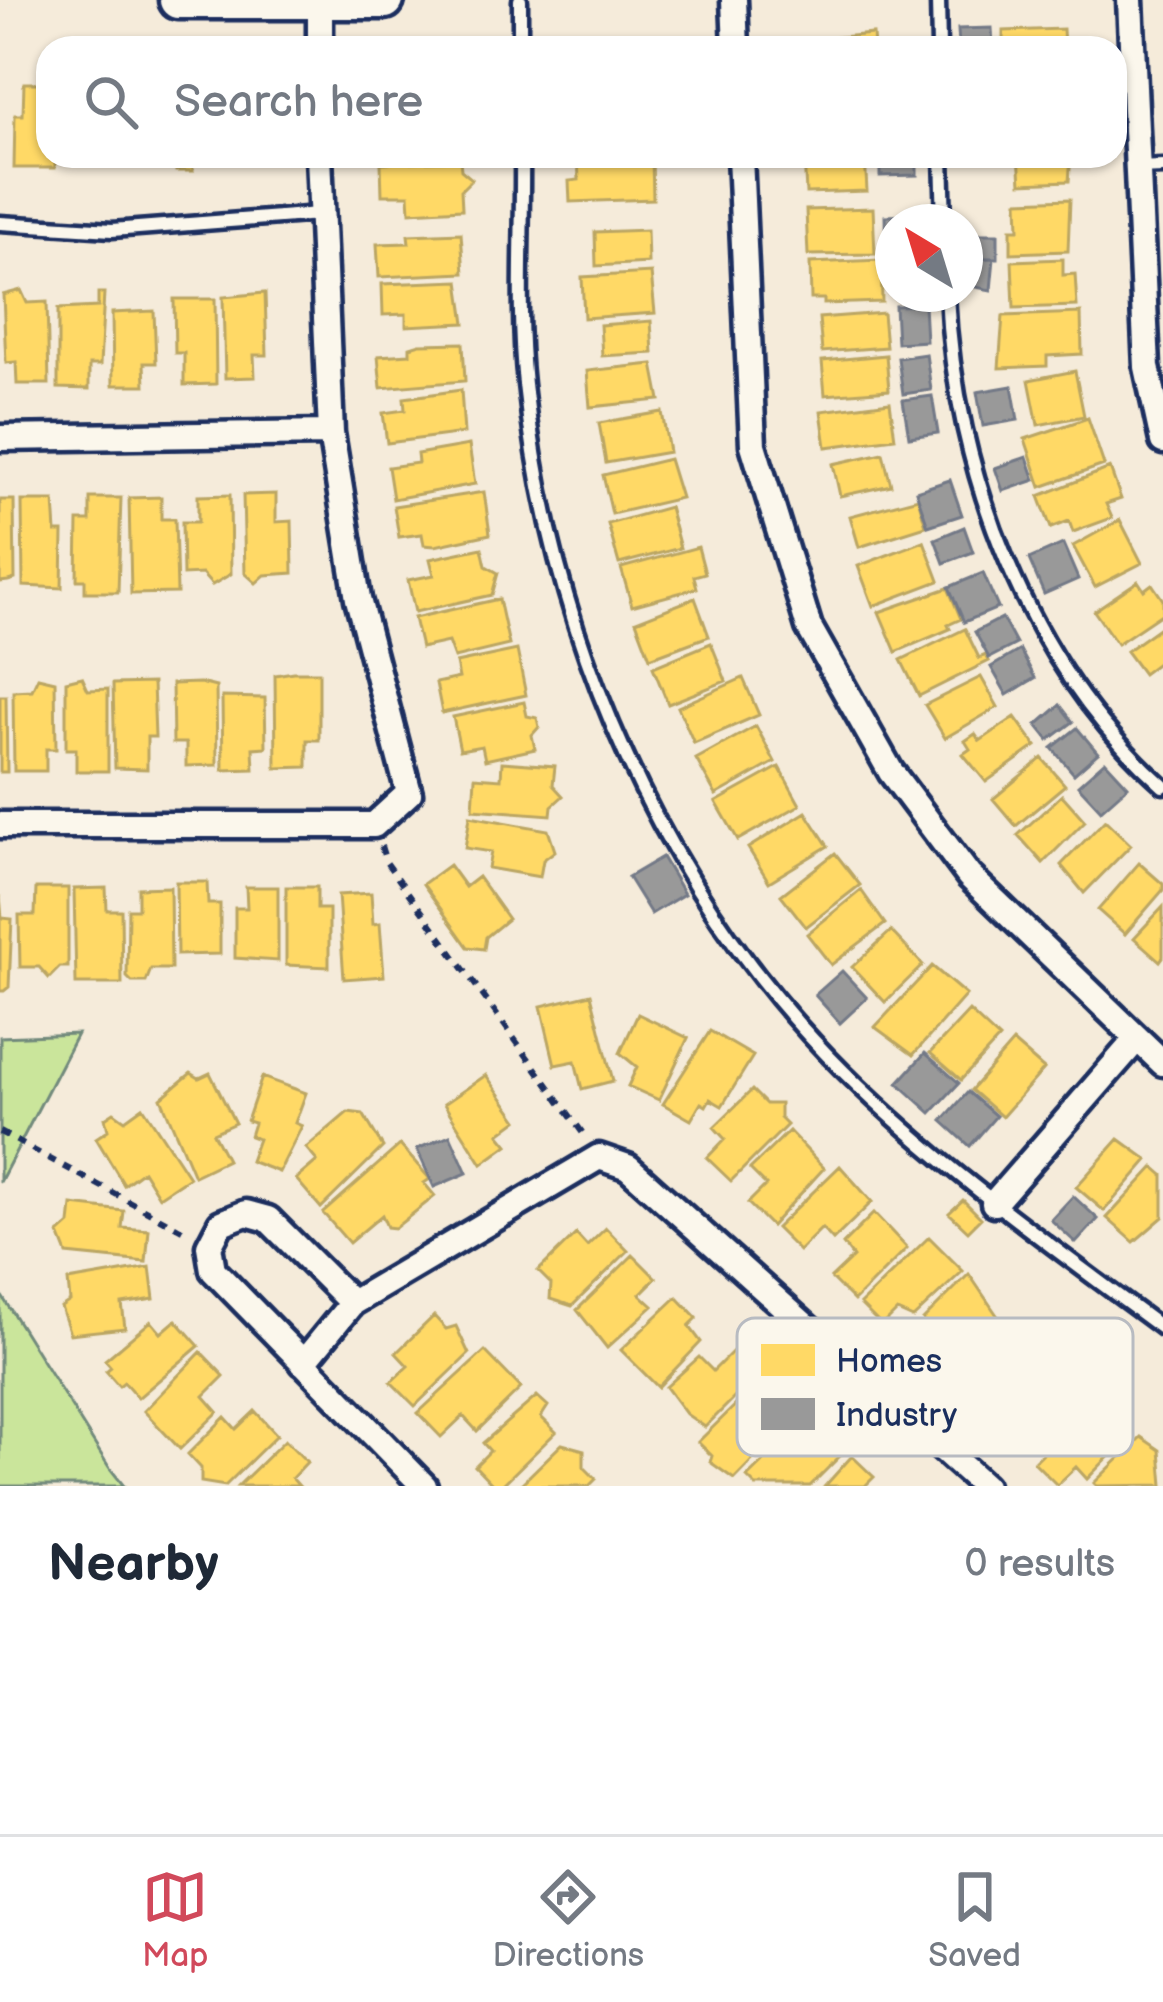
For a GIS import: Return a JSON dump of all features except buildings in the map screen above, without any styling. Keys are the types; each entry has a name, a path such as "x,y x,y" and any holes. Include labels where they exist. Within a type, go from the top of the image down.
{"street":[{"path":"178,0 385,0"},
{"path":"734,0 736,36"},
{"path":"1130,0 1147,367 1163,440"},
{"path":"320,2 320,36"},
{"path":"0,825 374,825 409,793 358,599 331,434 319,168"},
{"path":"741,168 753,445 809,627 890,772 969,876 1135,1042 1163,1063"},
{"path":"0,438 331,434"},
{"path":"994,1203 1135,1042"},
{"path":"303,1363 352,1303 599,1156 628,1167 797,1318"},
{"path":"352,1303 268,1219 245,1213 220,1223 209,1246 214,1270 424,1486"},
{"path":"951,1456 984,1486"}],"lane":[{"path":"520,0 520,36"},
{"path":"938,0 939,36"},
{"path":"1136,168 1163,167"},
{"path":"522,168 524,381 545,511 597,687 663,836 748,959 843,1072 994,1203 1163,1329"},
{"path":"942,168 943,204"},
{"path":"0,223 112,230 319,214"},
{"path":"949,312 960,419 1013,573 1100,719 1163,786"}],"path":[{"path":"374,825 386,862 599,1156"},
{"path":"0,1132 209,1246"}],"green space":[{"path":"77,1034 0,1182 0,1037"},
{"path":"0,1293 109,1467 124,1486 0,1486"}]}
